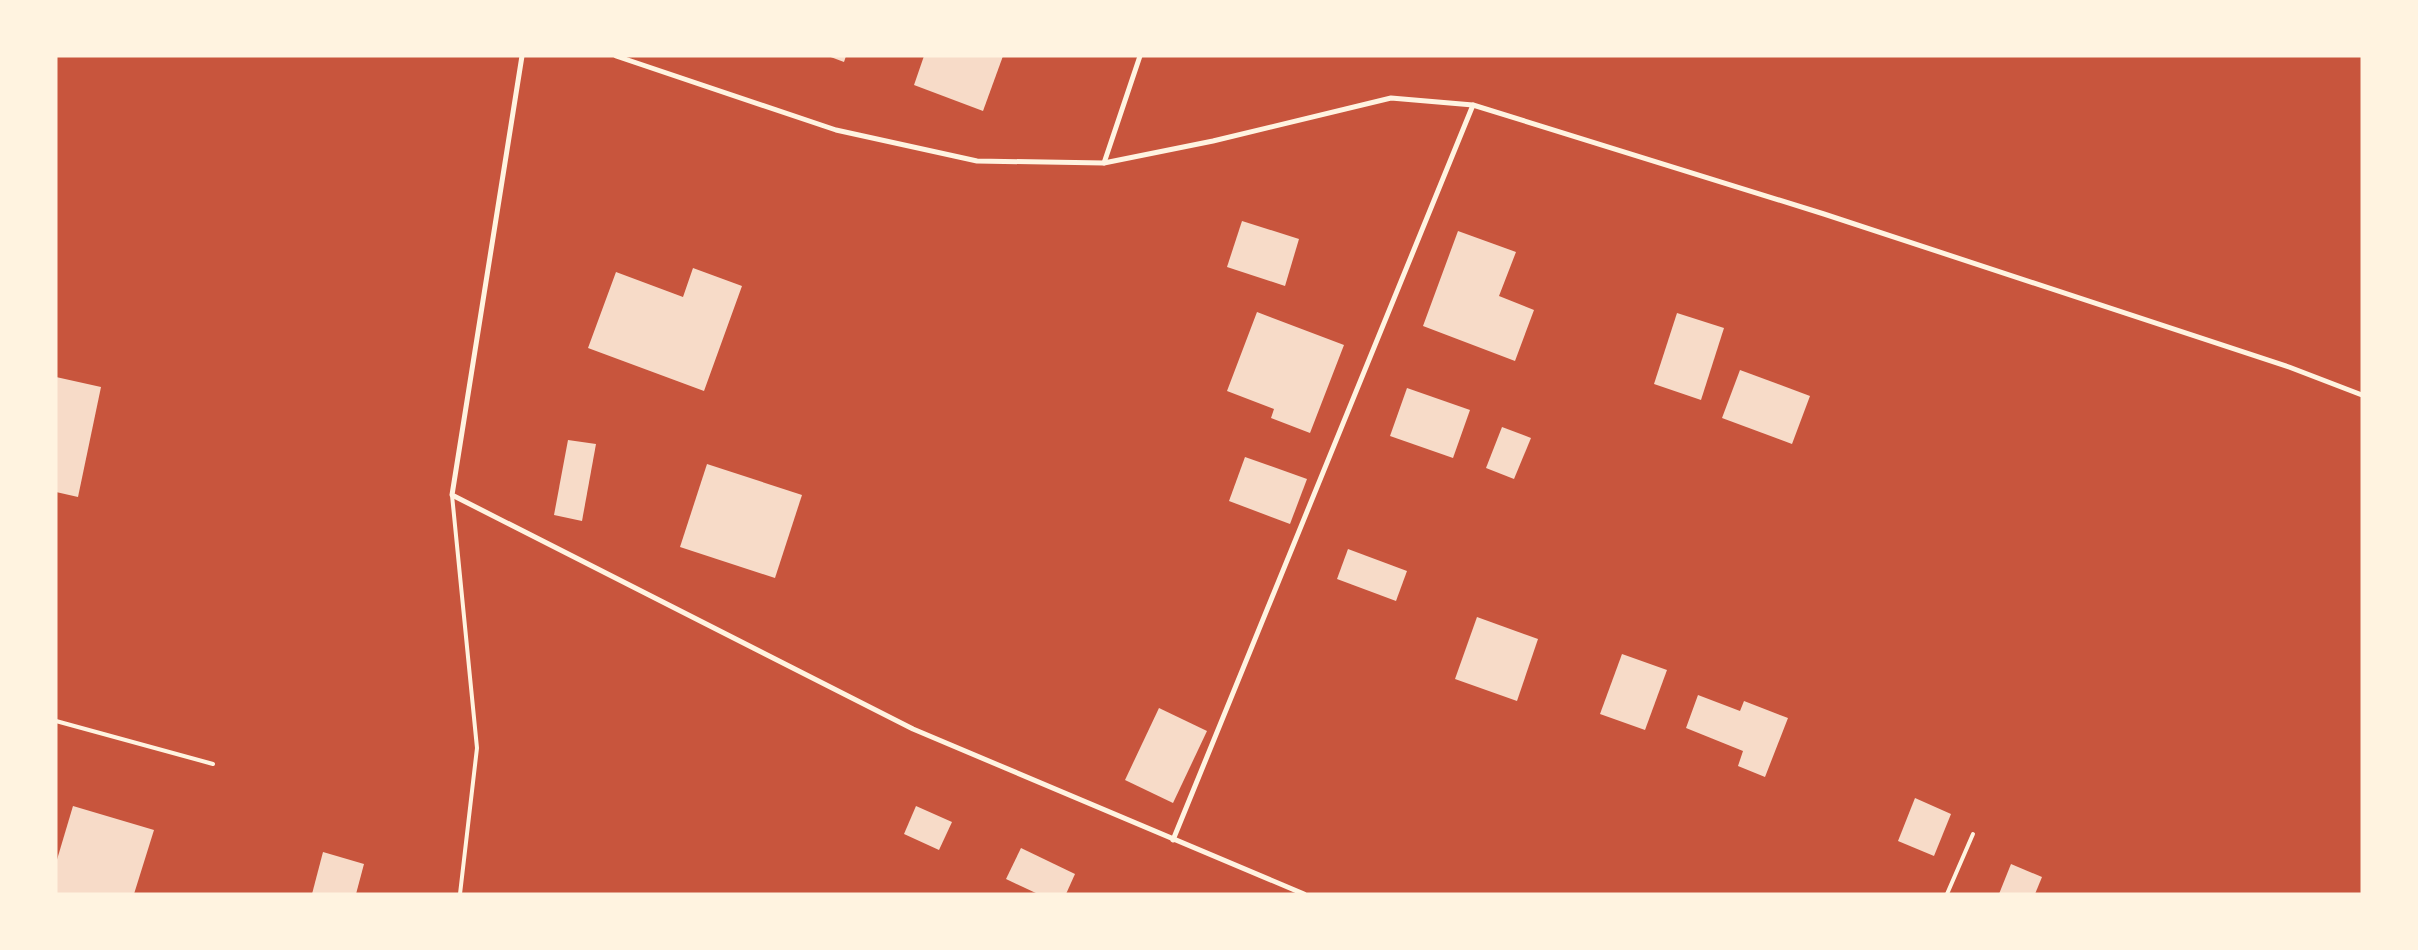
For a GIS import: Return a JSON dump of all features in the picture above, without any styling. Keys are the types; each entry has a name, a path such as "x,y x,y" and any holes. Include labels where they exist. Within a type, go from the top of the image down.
{"street":[{"path":"522,56 452,495 913,729 1304,894"},
{"path":"616,56 836,130 977,162 1104,163 1213,141 1391,98 1473,105 1862,227 2289,367 2362,396"},
{"path":"1104,163 1140,56"},
{"path":"1173,840 1473,105"}],"lane":[{"path":"452,495 477,748 460,894"},
{"path":"56,721 213,764"},
{"path":"1947,894 1973,834"}],"building":[{"path":"828,56 846,56 844,62"},
{"path":"924,56 1003,56 983,111 914,85"},
{"path":"1242,221 1299,239 1285,286 1227,267"},
{"path":"1458,231 1516,252 1499,296 1534,310 1515,361 1423,326"},
{"path":"693,268 742,286 704,391 588,348 616,272 683,297"},
{"path":"1257,312 1344,345 1310,433 1271,418 1274,409 1227,391"},
{"path":"1677,313 1724,328 1701,400 1654,384"},
{"path":"1740,370 1810,396 1792,444 1722,418"},
{"path":"56,377 101,387 78,497 56,492"},
{"path":"1407,388 1470,410 1453,458 1390,436"},
{"path":"1502,427 1531,438 1514,479 1486,468"},
{"path":"568,440 596,444 582,521 554,515"},
{"path":"1245,457 1307,479 1290,524 1229,501"},
{"path":"707,464 802,495 775,578 680,547"},
{"path":"1348,549 1407,571 1396,601 1337,579"},
{"path":"1477,617 1538,639 1517,701 1455,679"},
{"path":"1622,654 1667,670 1645,730 1600,714"},
{"path":"1698,695 1740,711 1744,701 1788,718 1765,777 1738,766 1743,751 1686,728"},
{"path":"1159,708 1207,731 1173,803 1125,780"},
{"path":"1915,798 1951,814 1934,856 1898,841"},
{"path":"73,806 154,830 134,894 56,894 56,863"},
{"path":"916,806 952,822 939,850 904,834"},
{"path":"1021,848 1075,874 1066,894 1038,894 1006,879"},
{"path":"323,852 364,864 356,894 312,894"},
{"path":"2011,864 2042,877 2035,894 1999,894"}]}
